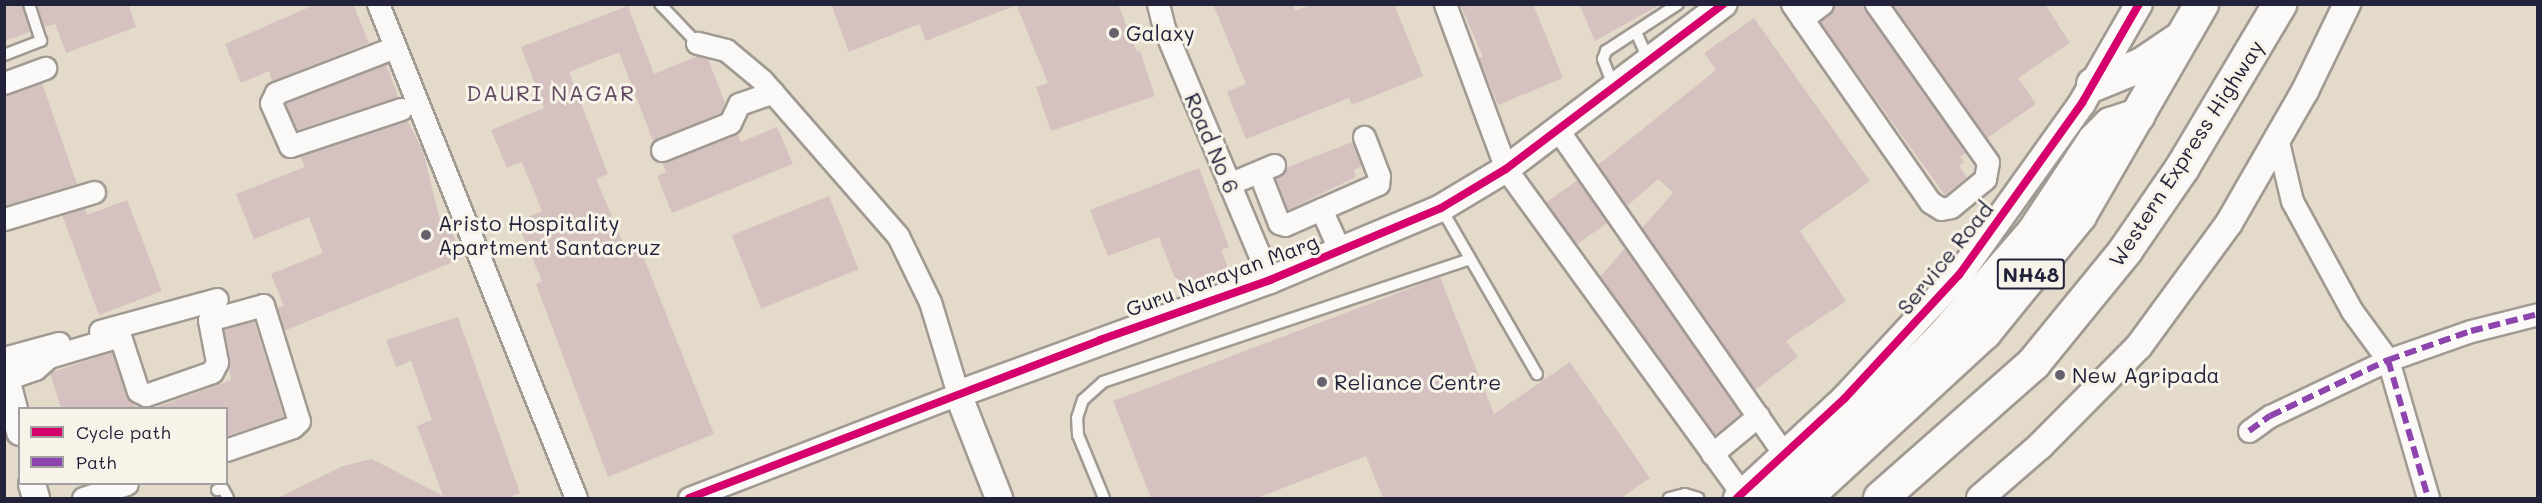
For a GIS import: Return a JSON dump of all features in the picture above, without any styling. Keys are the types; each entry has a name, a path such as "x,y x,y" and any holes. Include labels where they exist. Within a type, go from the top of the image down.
{"highway":[{"name":"NH48","path":"1804,498 1984,332 2079,215 2201,4"},
{"name":"Western Express Highway","path":"1880,498 2033,363 2125,250 2182,167 2279,4"},
{"path":"2093,84 2142,64 2181,38"},
{"path":"1749,497 1861,419 1941,338 2033,232 2094,140 2110,124 2138,115"}],"street":[{"path":"378,4 576,498"},
{"name":"Road No 6","path":"1158,4 1164,28 1270,280"},
{"path":"1445,4 1506,169 1712,453 1749,497"},
{"name":"Guru Narayan Marg","path":"689,498 958,394 1270,280 1441,208 1506,169 1723,4"},
{"path":"1822,4 1797,12 1930,202 1941,209 1951,207 1985,179 1988,162 1876,4"},
{"name":"Service Road","path":"1749,497 1785,455 1959,275 2093,84 2139,4"},
{"path":"1980,498 2040,446 2139,346 2229,223 2277,138 2347,4"},
{"path":"697,43 726,50 773,92 898,236 930,302 958,394 999,498"},
{"path":"395,47 276,93 271,103 290,146 401,109"},
{"path":"4,82 45,68"},
{"path":"662,150 730,123 739,104 773,92"},
{"path":"1558,130 1785,455"},
{"path":"1229,184 1266,169 1281,225 1378,184 1379,176 1364,137"},
{"path":"2277,138 2292,201 2352,311 2388,360 2428,498"},
{"path":"4,219 94,192"},
{"path":"1321,209 1340,250"},
{"path":"5,369 217,298"},
{"path":"5,369 35,369 49,357 120,336 138,391 146,395 212,372 217,362 209,320 263,305 299,421 293,427 228,449"},
{"path":"2249,431 2270,416 2388,360 2471,331 2538,314"},
{"path":"5,369 18,424"},
{"path":"1712,453 1758,416"},
{"path":"83,498 121,485"}],"lane":[{"path":"4,55 41,42 29,4"},
{"path":"660,4 697,43"},
{"path":"1614,88 1603,59 1606,51 1678,4"},
{"path":"1636,32 1649,62"},
{"path":"1441,208 1537,374"},
{"path":"1104,498 1078,435 1077,418 1083,400 1103,382 1470,259"},
{"path":"217,490 223,489 228,498"},
{"path":"1669,498 1685,494 1698,498"}],"building":[{"path":"4,4 22,4 30,32 4,41"},
{"path":"37,4 128,4 136,27 66,53 55,24 44,27"},
{"path":"316,4 353,4 369,43 272,81 269,71 241,83 225,44"},
{"path":"831,4 1014,4 1014,6 926,41 919,24 849,52"},
{"path":"1016,4 1118,4 1137,52 1140,51 1155,96 1051,131 1036,87 1048,83"},
{"path":"1213,4 1292,4 1295,11 1314,4 1394,4 1423,76 1352,105 1349,98 1246,139 1227,92 1246,84"},
{"path":"1460,4 1533,4 1563,78 1498,105 1479,58 1483,57"},
{"path":"1579,4 1661,4 1595,41"},
{"path":"1838,4 1863,4 1966,153 1960,157 1964,162 1959,166 1967,177 1945,195 1820,22"},
{"path":"1892,4 2045,4 2070,43 2018,78 2036,104 1987,138"},
{"path":"628,6 654,74 698,56 708,59 725,103 721,113 653,141 619,52 569,72 608,174 596,179 626,250 639,246 714,434 608,477 536,284 542,281 517,222 542,211 522,162 507,168 491,130 544,108 521,47"},
{"path":"1754,18 1870,181 1800,231 1846,301 1786,341 1798,357 1755,390 1642,228 1673,193 1658,179 1627,206 1598,165 1716,70 1704,53"},
{"path":"386,64 398,97 297,130 285,103"},
{"path":"42,83 77,184 4,206 4,95"},
{"path":"407,120 423,151 439,217 445,215 463,258 284,331 277,308 284,306 271,274 323,253 309,217 254,239 236,194 305,167 300,156"},
{"path":"777,127 793,164 672,213 657,176 666,172 662,163 737,133 741,142"},
{"path":"1352,142 1362,166 1354,170 1356,177 1288,210 1275,178 1286,168"},
{"path":"1199,168 1229,247 1221,250 1231,275 1181,295 1159,237 1108,256 1090,210"},
{"path":"1578,180 1608,223 1576,245 1546,202"},
{"path":"829,196 859,269 761,309 732,235"},
{"path":"127,200 162,291 99,315 62,215 85,208 87,215"},
{"path":"1625,248 1741,414 1715,435 1600,277"},
{"name":"Reliance Centre","path":"1440,277 1494,414 1570,362 1650,478 1621,498 1383,498 1366,456 1257,498 1151,498 1113,401"},
{"path":"458,317 520,493 507,498 278,498 343,466 372,459 443,496 417,426 432,420 411,361 396,367 386,340"},
{"path":"254,321 284,417 228,435 228,407 157,407 231,380 224,329"},
{"path":"112,352 126,395 136,407 61,407 50,373"}],"marked path":[{"path":"2249,431 2270,416 2388,360 2471,331 2538,314"},
{"path":"2388,360 2428,498"}],"cycle path":[{"path":"689,498 1100,340 1270,280 1441,208 1506,169 1723,4"},
{"path":"1737,498 1844,399 1959,275 2082,103 2139,4"}],"place":[{"name":"Galaxy","path":"1114,33"},
{"name":"Aristo Hospitality Apartment Santacruz","path":"426,235"},
{"name":"New Agripada","path":"2060,375"},
{"name":"Reliance Centre","path":"1322,382"}],"district":[{"name":"DAURI NAGAR","path":"551,93"}]}
